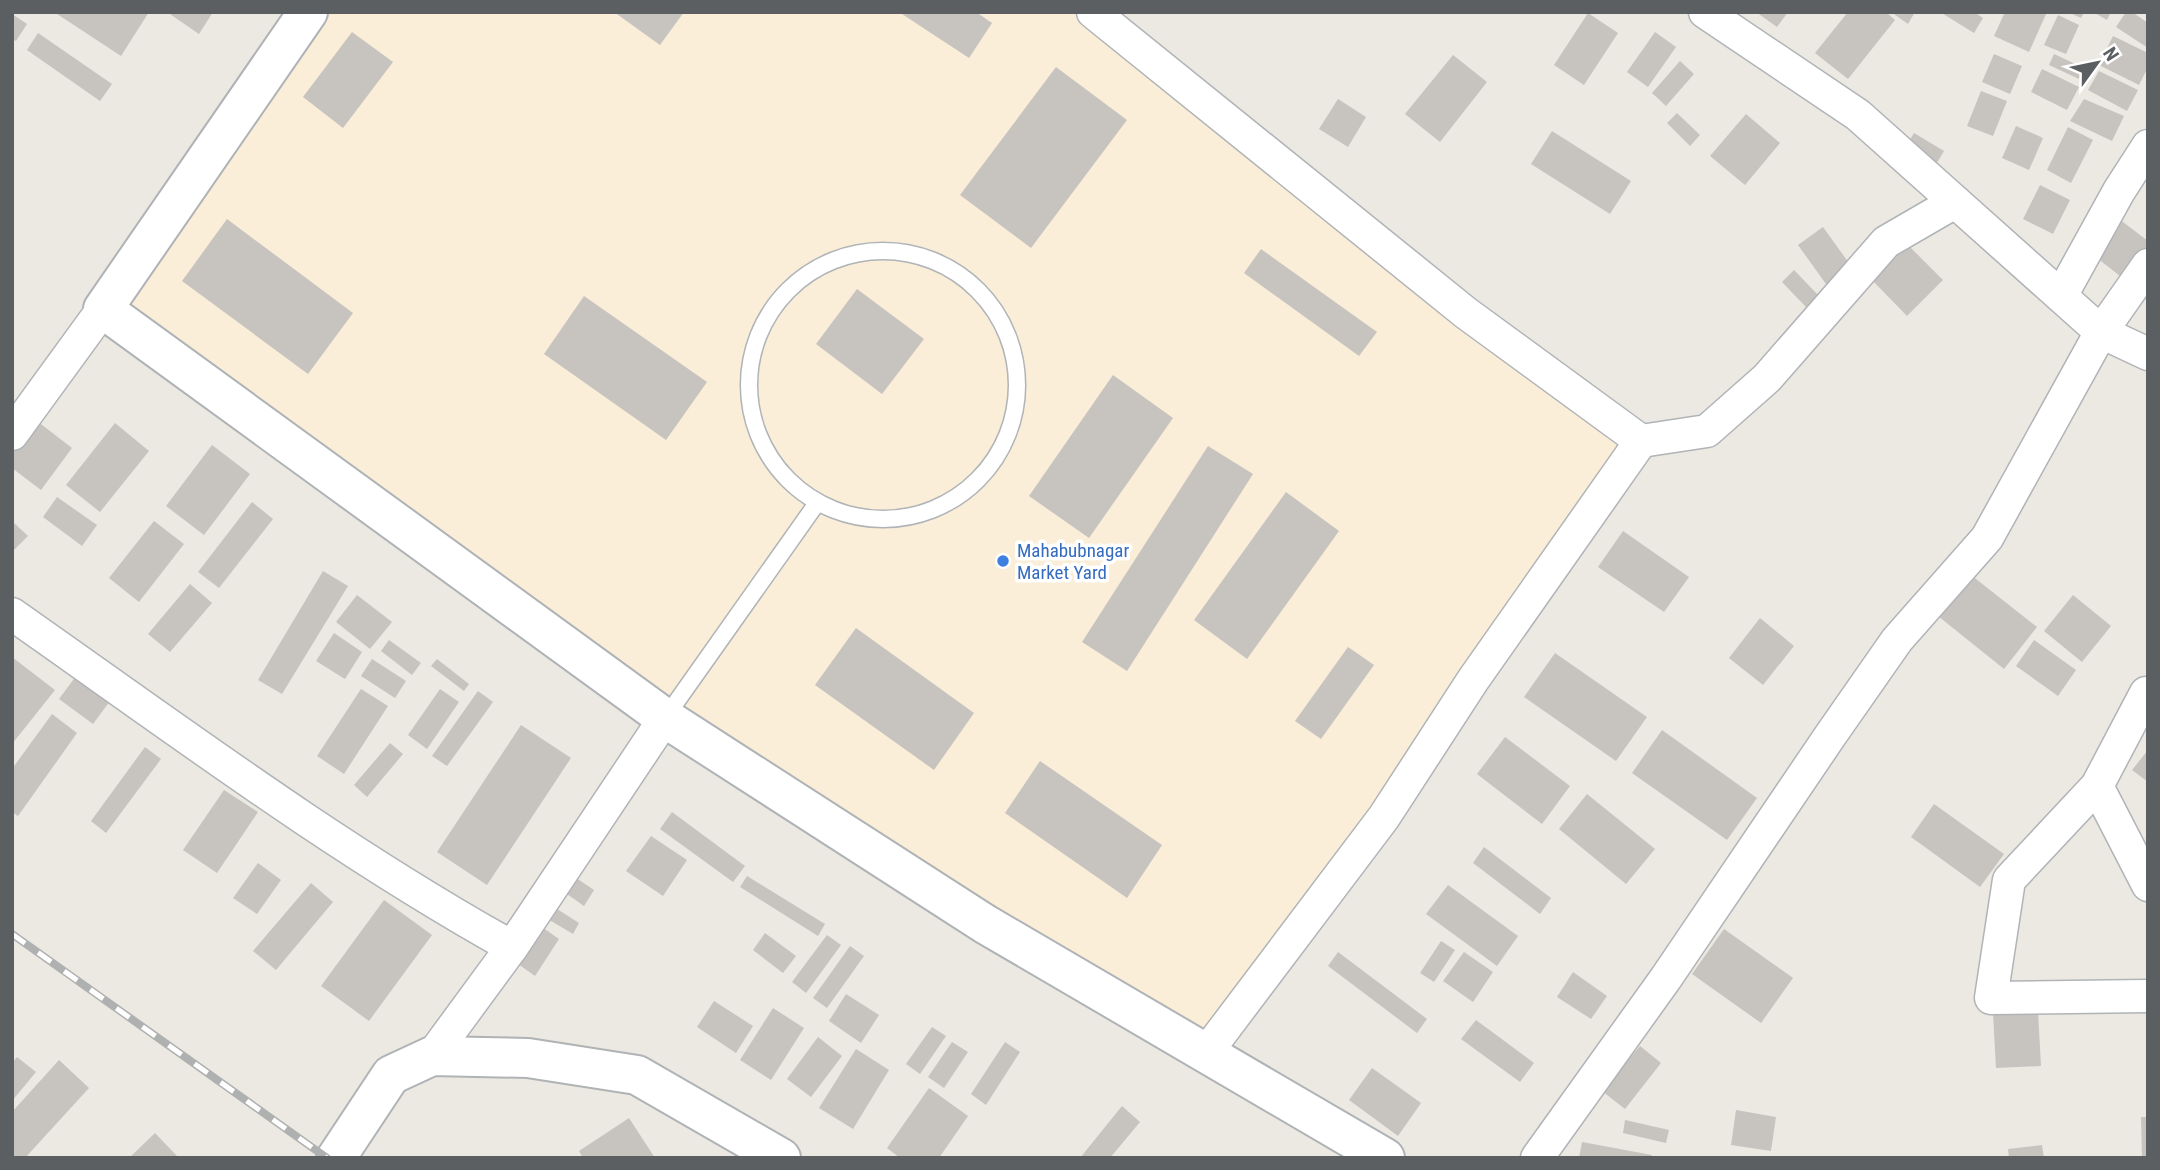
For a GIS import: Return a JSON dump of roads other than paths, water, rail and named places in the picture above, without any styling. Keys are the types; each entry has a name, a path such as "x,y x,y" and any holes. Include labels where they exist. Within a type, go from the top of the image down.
{"street":[{"path":"12,434 103,309 308,12"},
{"path":"1705,12 1858,115 2101,332 2148,354"},
{"path":"1094,13 1466,313 1641,441 1707,431 1767,378 1886,242 1955,202"},
{"path":"2061,296 2119,191 2148,146"},
{"path":"1538,1158 1666,978 1897,640 1987,538 2101,332 2148,265"},
{"path":"103,309 665,718 985,924 1385,1158"},
{"path":"1206,1053 1384,817 1473,680 1641,441"},
{"path":"12,614 343,846 512,947"},
{"path":"2146,694 2097,786 2009,880 1991,998 2148,996"},
{"path":"432,1056 512,947 665,718"},
{"path":"2097,786 2148,885"},
{"path":"336,1158 391,1075 432,1056 528,1058 637,1075 781,1158"}],"lane":[{"path":"884,250 929,258 967,280 996,313 1015,355 1017,399 1006,442 981,479 946,506 903,520 859,519 817,503 782,476 758,438 747,394 752,350 770,309 801,277 840,256 884,250"},
{"path":"665,718 817,503"}],"railway":[{"path":"12,934 327,1158"}],"place":[{"name":"Mahabubnagar Market Yard","path":"1003,561"}]}
